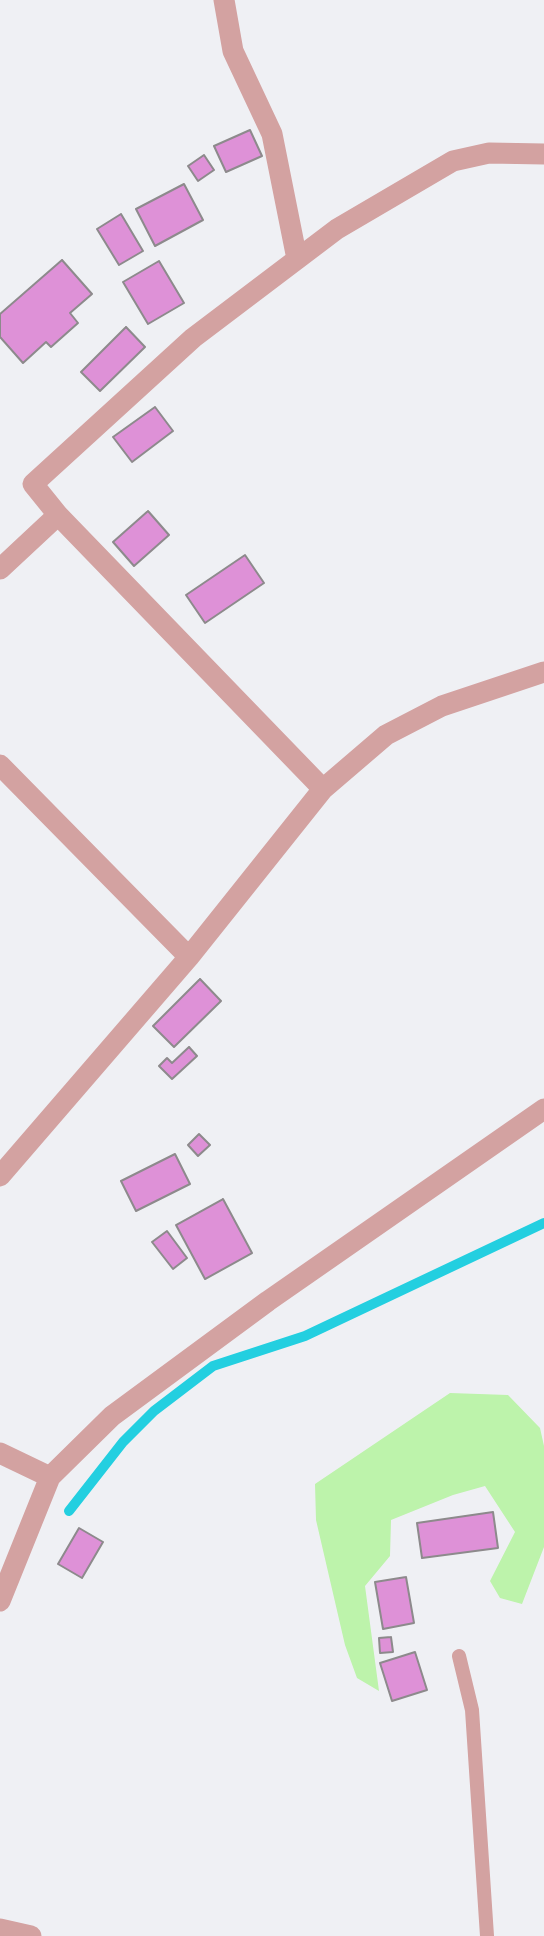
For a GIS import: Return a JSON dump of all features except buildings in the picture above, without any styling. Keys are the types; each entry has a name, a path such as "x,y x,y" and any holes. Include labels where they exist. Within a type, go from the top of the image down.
{"street":[{"path":"224,0 233,51 272,134 297,259"},
{"path":"323,789 58,514 33,484 193,338 337,229 453,161 489,153 544,154"},
{"path":"0,569 58,514"},
{"path":"0,1175 189,957 323,789 386,735 442,706 544,672"},
{"path":"0,765 189,957"},
{"path":"0,1601 50,1477 112,1416 268,1301 544,1109"},
{"path":"0,1453 50,1477"},
{"path":"0,1929 32,1936"}],"lane":[{"path":"459,1656 472,1710 487,1936"}],"green space":[{"path":"450,1393 508,1395 540,1428 544,1446 544,1547 522,1604 500,1598 490,1581 515,1532 485,1486 453,1495 391,1520 390,1556 365,1586 379,1691 357,1678 345,1645 316,1520 315,1484"}],"waterway":[{"path":"69,1511 123,1442 154,1411 213,1366 305,1336 544,1223"}]}
